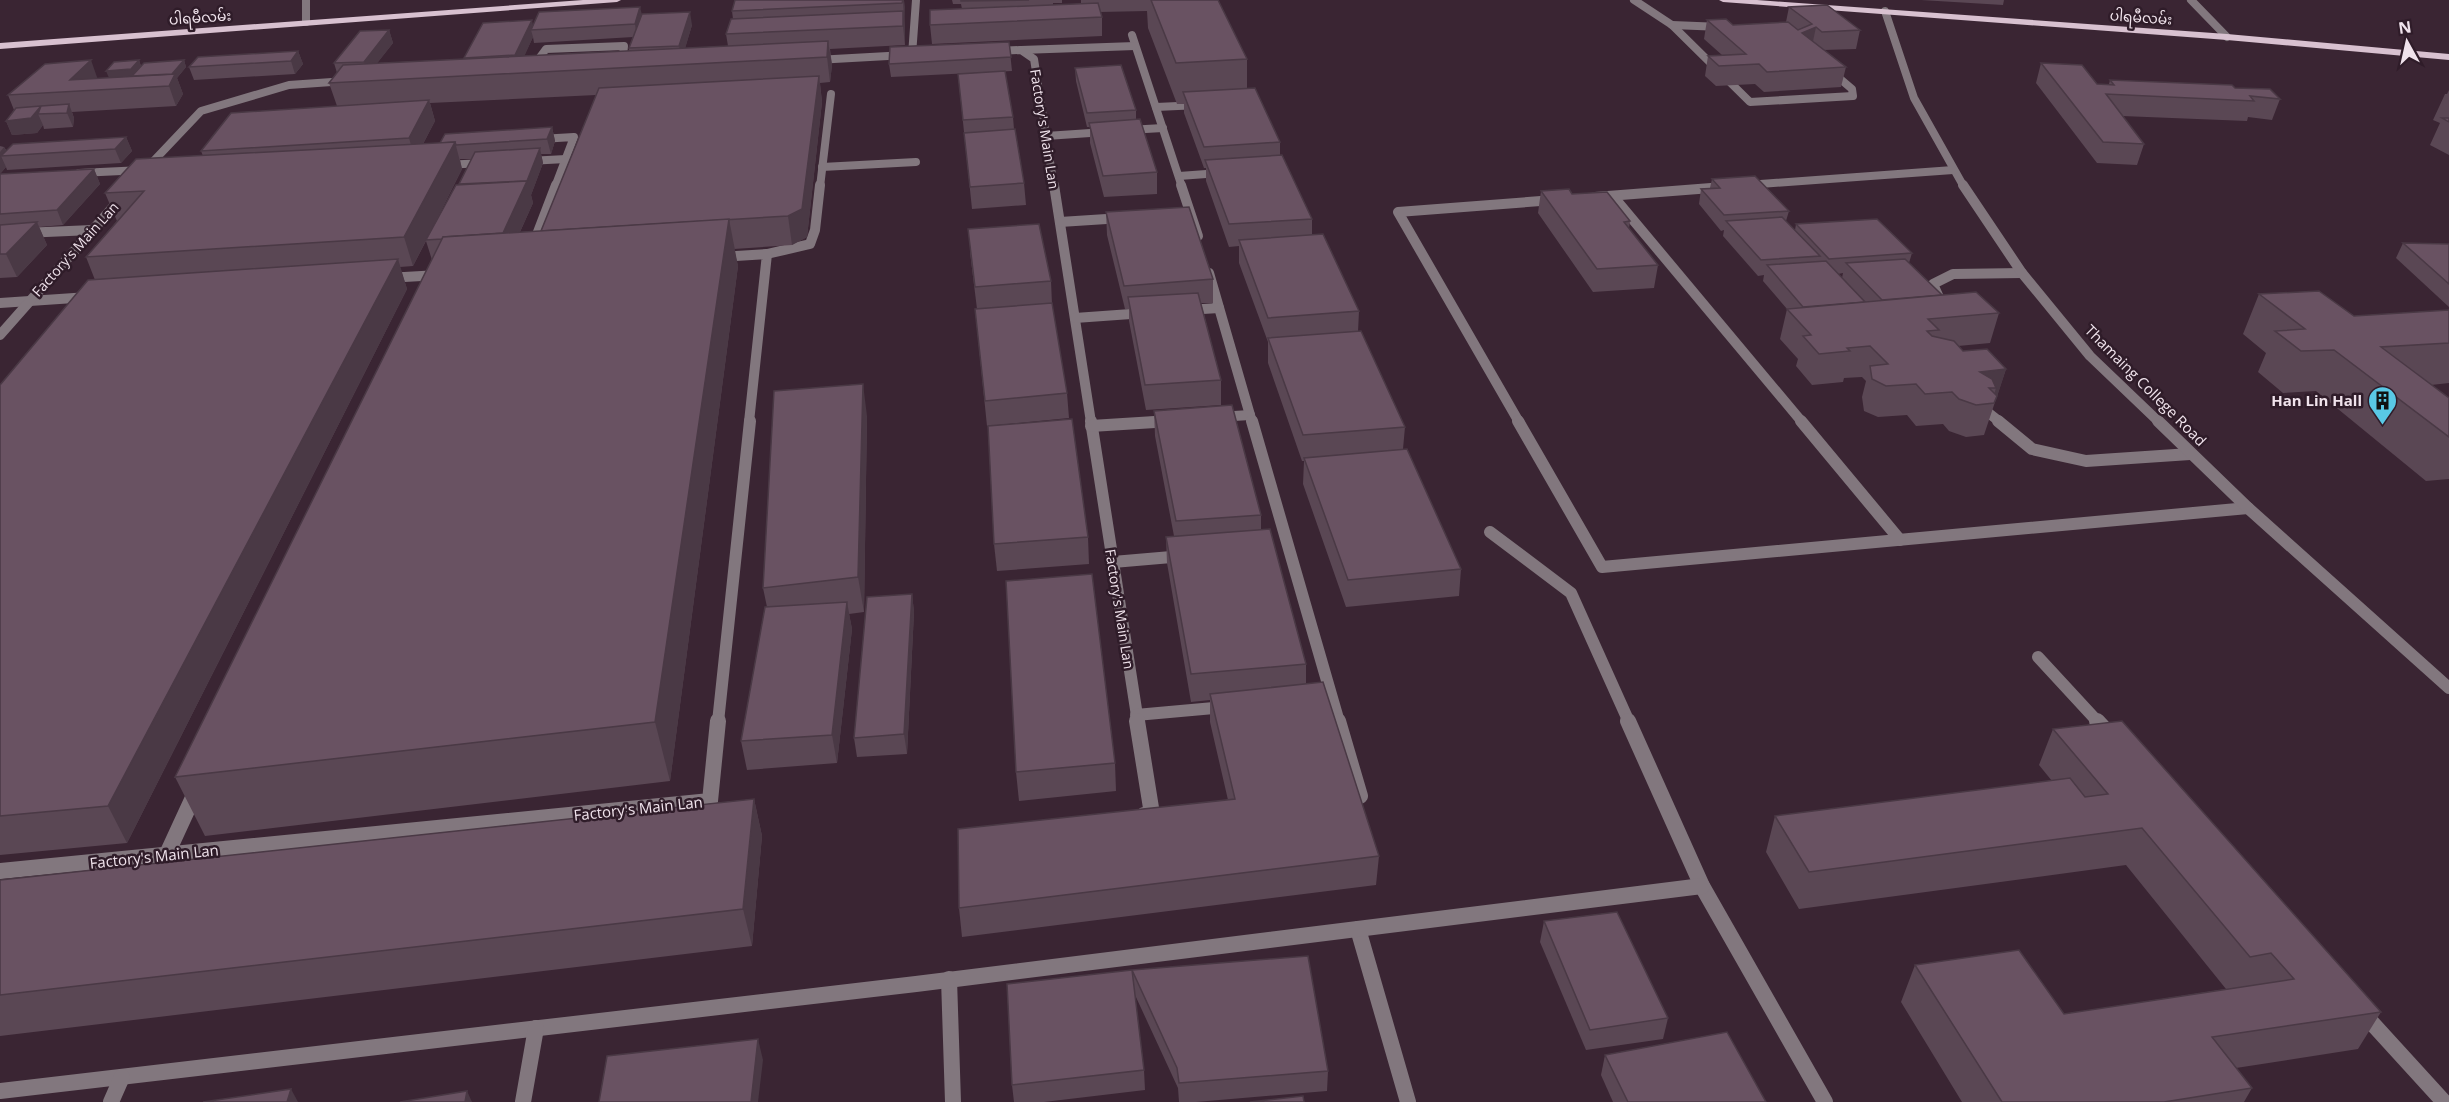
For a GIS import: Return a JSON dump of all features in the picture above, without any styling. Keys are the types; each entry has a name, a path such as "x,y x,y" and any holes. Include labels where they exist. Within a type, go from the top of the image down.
{"main road":[{"name":"ပါရမီလမ်း","path":"0,46 617,0"},
{"name":"ပါရမီလမ်း","path":"1722,0 2226,37 2449,57"}],"street":[{"path":"306,0 306,22"},
{"path":"912,55 916,0"},
{"path":"1634,0 1672,25 1750,102 1853,96 1852,89 1827,68"},
{"path":"2191,0 2226,37"},
{"name":"Thamaing College Road","path":"1885,11 1914,98 1953,170 2022,273 2090,356 2248,508 2449,688"},
{"path":"1672,25 1732,27"},
{"path":"1021,50 1133,40 1179,176 1186,213 1201,244"},
{"path":"539,74 528,74 546,50 624,46 621,69"},
{"name":"Factory's Main Lan","path":"989,52 1021,50 1034,59 1152,814 1129,816"},
{"path":"808,60 923,54"},
{"path":"610,70 633,69"},
{"path":"135,182 201,111 290,85 362,80"},
{"path":"709,258 767,254 810,244 815,230 831,94"},
{"path":"1156,107 1214,104"},
{"path":"1046,136 1163,128"},
{"path":"527,139 574,137 528,258"},
{"path":"520,161 566,159"},
{"path":"439,165 497,162"},
{"path":"822,167 916,162"},
{"path":"67,173 145,170"},
{"path":"1589,197 1953,170"},
{"path":"1179,176 1234,172"},
{"name":"Factory's Main Lan","path":"0,335 127,190"},
{"path":"1613,196 1900,540"},
{"path":"1565,199 1398,212 1602,567 2248,508"},
{"path":"1060,222 1137,217"},
{"path":"0,234 92,230"},
{"name":"Factory's Main Lan","path":"0,871 710,801 767,254"},
{"path":"1207,266 1250,415 1282,548 1326,697 1360,796"},
{"path":"1947,314 1933,284 1953,274 2022,273"},
{"path":"370,279 442,278"},
{"name":"Factory's Main Lan","path":"0,303 100,296"},
{"path":"1175,311 1219,308"},
{"path":"1075,318 1153,312"},
{"path":"1981,407 2032,449 2086,461 2190,454"},
{"path":"1205,418 1250,415"},
{"path":"1091,426 1182,420"},
{"path":"1490,532 1571,593 1702,886 1825,1102"},
{"path":"1113,562 1195,555"},
{"path":"2038,657 2118,744"},
{"path":"1136,715 1240,705"},
{"path":"167,855 202,779"},
{"path":"0,1091 950,979 1702,886"},
{"path":"1358,929 1408,1102"},
{"path":"950,979 953,1102"},
{"path":"2349,997 2444,1102"},
{"path":"523,1102 536,1028"},
{"path":"111,1102 122,1077"}],"building":[{"path":"735,0 903,0 902,3 732,11"},
{"path":"961,0 1029,0 961,1"},
{"path":"1151,0 1218,0 1247,59 1176,63"},
{"path":"1098,3 1102,17 930,25 930,10"},
{"path":"1827,5 1860,30 1822,32 1816,27 1802,33 1846,67 1767,72 1759,64 1719,66 1708,56 1746,54 1707,20 1726,19 1733,25 1788,22 1798,30 1812,24 1789,7"},
{"path":"640,7 635,24 531,30 539,12"},
{"path":"903,11 903,26 726,34 731,19"},
{"path":"690,12 679,46 629,48 642,14"},
{"path":"532,20 515,55 464,58 483,23"},
{"path":"389,30 364,62 334,63 360,31"},
{"path":"828,41 827,57 329,83 343,65"},
{"path":"1009,42 1011,57 889,64 890,47"},
{"path":"298,51 291,61 189,67 198,57"},
{"path":"91,60 70,80 175,74 169,86 8,95 45,64"},
{"path":"139,60 131,69 106,71 114,62"},
{"path":"184,60 172,74 132,76 144,63"},
{"path":"2041,63 2082,65 2097,84 2114,85 2110,80 2232,85 2235,88 2270,89 2280,99 2250,96 2254,101 2106,94 2144,144 2103,142"},
{"path":"1121,65 1136,110 1087,113 1075,68"},
{"path":"1005,71 1013,117 963,120 958,74"},
{"path":"819,76 802,209 788,216 541,231 599,88"},
{"path":"1255,88 1280,142 1204,147 1183,92"},
{"path":"429,100 409,138 201,151 231,113"},
{"path":"69,104 67,113 38,114 41,106"},
{"path":"41,106 31,118 6,121 16,108"},
{"path":"1140,119 1157,172 1103,176 1089,123"},
{"path":"552,127 547,139 456,145 455,142 440,143 445,134"},
{"path":"1015,129 1024,183 970,187 964,133"},
{"path":"126,137 115,149 1,156 13,144"},
{"path":"455,142 404,237 86,257 144,191 105,193 136,159"},
{"path":"540,148 527,181 459,184 475,152"},
{"path":"1282,155 1312,219 1229,224 1205,160"},
{"path":"94,169 57,210 0,214 0,174"},
{"path":"1755,176 1789,211 1724,215 1701,189 1720,188 1712,179"},
{"path":"527,181 503,233 426,240 456,185"},
{"path":"1569,189 1572,194 1607,192 1630,221 1624,222 1658,265 1597,269 1541,191"},
{"path":"1189,207 1213,279 1124,286 1106,212"},
{"path":"1782,217 1820,256 1761,260 1726,221"},
{"path":"729,219 655,722 175,777 443,237"},
{"path":"1877,219 1912,253 1829,259 1796,224"},
{"path":"37,222 6,254 0,254 0,225"},
{"path":"1039,224 1051,281 975,287 968,229"},
{"path":"1323,234 1359,311 1268,318 1239,240"},
{"path":"2403,243 2449,244 2449,284"},
{"path":"398,259 108,806 0,816 0,385 88,280"},
{"path":"1905,259 1942,295 1882,300 1846,263"},
{"path":"1826,261 1865,302 1803,307 1767,265"},
{"path":"2319,291 2354,316 2449,310 2449,343 2381,347 2449,398 2449,437 2334,350 2301,351 2275,331 2305,329 2259,294"},
{"path":"1976,292 1999,313 1928,319 1939,330 1927,331 1932,336 1954,341 1963,351 1987,349 2006,369 1980,372 1992,379 1996,388 1989,388 1997,396 1994,403 1976,405 1959,399 1952,392 1925,394 1916,384 1886,386 1872,379 1870,366 1888,364 1870,346 1847,348 1850,351 1819,354 1803,336 1811,335 1787,309"},
{"path":"1198,293 1221,380 1145,385 1128,297"},
{"path":"1052,303 1067,393 985,401 975,309"},
{"path":"1361,331 1405,427 1303,435 1268,338"},
{"path":"863,384 858,577 763,588 774,391"},
{"path":"1232,405 1261,515 1176,521 1154,411"},
{"path":"1072,419 1088,537 994,544 988,426"},
{"path":"1407,449 1461,569 1348,580 1304,458"},
{"path":"1270,529 1306,664 1191,674 1166,537"},
{"path":"1092,574 1115,763 1016,772 1006,581"},
{"path":"912,594 904,734 854,738 867,597"},
{"path":"847,602 832,735 741,741 765,607"},
{"path":"1323,682 1379,856 959,908 958,829 1235,799 1210,694"},
{"path":"2122,721 2381,1012 2212,1037 2252,1088 2164,1102 2002,1102 1915,965 2019,950 2064,1014 2294,979 2271,953 2250,957 2142,828 1809,872 1775,816 2070,778 2085,797 2108,794 2053,729"},
{"path":"754,799 743,909 0,995 0,880"},
{"path":"1617,912 1668,1018 1590,1030 1544,921"},
{"path":"1308,956 1328,1071 1179,1083 1177,1068 1132,970"},
{"path":"1132,970 1144,1070 1012,1085 1007,984"},
{"path":"1727,1032 1766,1102 1628,1102 1605,1055"},
{"path":"758,1039 751,1102 599,1102 607,1056"},
{"path":"291,1089 287,1102 203,1102"},
{"path":"467,1091 465,1102 400,1102"},
{"path":"1303,1096 1304,1102 1250,1102"}],"place":[{"name":"Han Lin Hall","path":"2383,426"}]}
